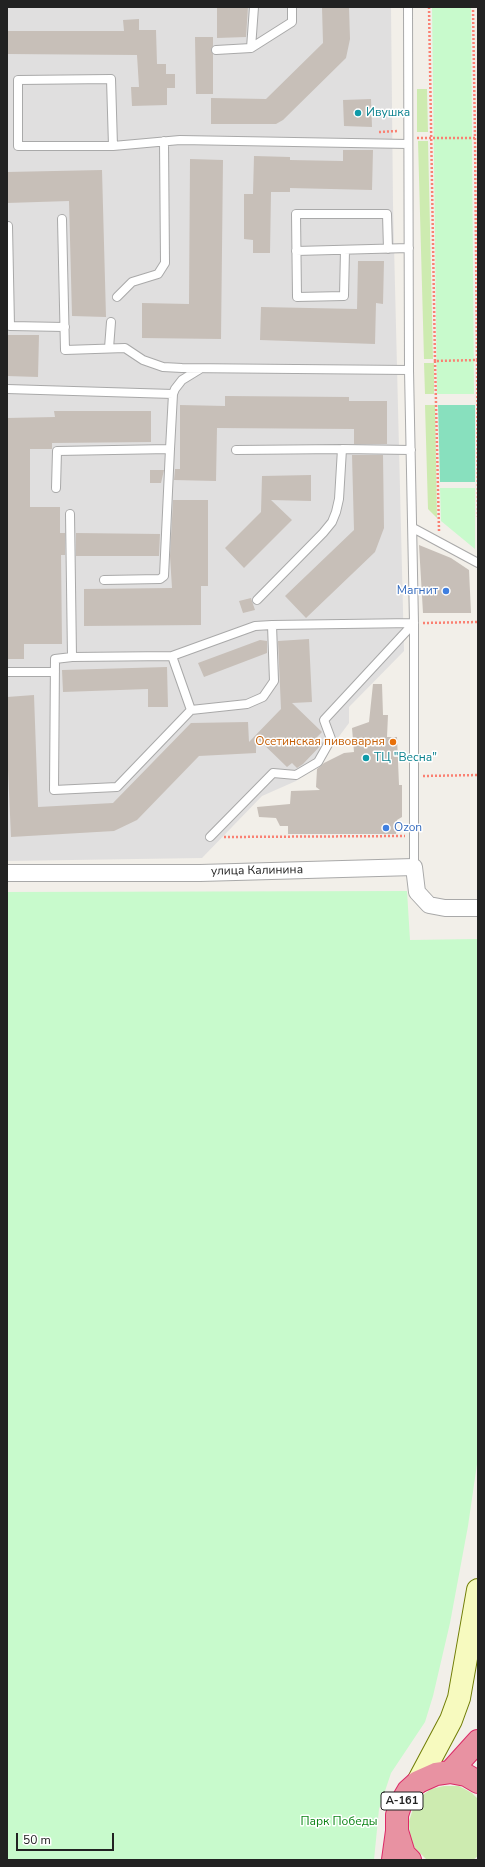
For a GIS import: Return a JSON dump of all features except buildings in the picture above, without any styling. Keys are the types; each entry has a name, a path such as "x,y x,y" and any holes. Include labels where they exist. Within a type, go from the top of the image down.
{"highway":[{"path":"450,1772 478,1741"},
{"name":"А-161","path":"393,1860 397,1831 397,1816 401,1803 408,1791 418,1782 436,1774 450,1772 466,1775 478,1782"},
{"name":"А-161","path":"397,1831 404,1854 410,1860"}],"street":[{"name":"улица Калинина","path":"7,873 200,873 414,867"},
{"path":"414,867 417,892 429,905 445,908 478,908"},
{"path":"418,1782 451,1720 458,1698 478,1590"}],"lane":[{"path":"251,48 254,7"},
{"path":"216,50 251,48 292,22 292,7"},
{"path":"408,7 411,141 409,370 414,623 414,867"},
{"path":"113,146 111,79 18,80 18,146 113,146 164,141 411,141"},
{"path":"117,297 132,282 158,274 165,263 164,141"},
{"path":"345,250 344,296 297,297 296,214 387,214 388,249"},
{"path":"62,219 65,350 125,348 143,360 163,367 409,370"},
{"path":"8,226 10,326 65,327"},
{"path":"296,251 409,248"},
{"path":"109,348 111,322"},
{"path":"104,580 160,579 164,576 173,394 182,380 202,368"},
{"path":"7,390 173,394"},
{"path":"56,488 57,451 170,449"},
{"path":"256,600 323,533 332,522 339,499 342,449"},
{"path":"236,450 411,450"},
{"path":"70,514 72,657"},
{"path":"412,528 478,563"},
{"path":"272,625 274,681 262,697 247,704 191,710 117,787 54,790 55,660 72,657 172,656 255,626 272,625 414,623"},
{"path":"210,837 273,772 296,775 318,762 331,739 324,720 414,623"},
{"path":"172,656 191,710"},
{"path":"7,672 55,672"}],"path":[{"path":"429,7 430,137 439,543"},
{"path":"473,7 478,517"},
{"path":"379,132 399,131 399,124"},
{"path":"411,141 430,137 475,138"},
{"path":"435,361 477,360"},
{"path":"414,623 478,622"},
{"path":"415,776 478,775"},
{"path":"210,837 407,836"}],"shaded area":[{"path":"7,7 391,7 393,205 404,651 349,707 349,723 323,758 296,781 262,796 202,858 7,861"}],"green space":[{"path":"432,7 471,7 474,394 437,394"},
{"path":"417,89 427,89 428,132 417,132"},
{"path":"418,141 428,141 433,359 424,359"},
{"path":"424,363 434,363 434,394 425,394"},
{"path":"425,405 435,405 437,518 428,509"},
{"path":"438,405 475,405 475,482 440,482"},
{"path":"440,488 475,488 475,549 441,521"},
{"name":"Парк Победы","path":"407,891 410,940 478,939 478,1457 468,1526 450,1623 433,1696 425,1722 391,1773 379,1809 374,1860 7,1860 7,892"},
{"path":"444,1786 459,1786 472,1793 478,1799 478,1856 473,1860 427,1860 414,1847 410,1836 409,1821 413,1809 420,1797 431,1789"}],"place":[{"name":"Ивушка","path":"358,113"},
{"name":"Магнит","path":"446,591"},
{"name":"Осетинская пивоварня","path":"393,742"},
{"name":"ТЦ \"Весна\"","path":"366,758"},
{"name":"Ozon","path":"386,828"}]}
